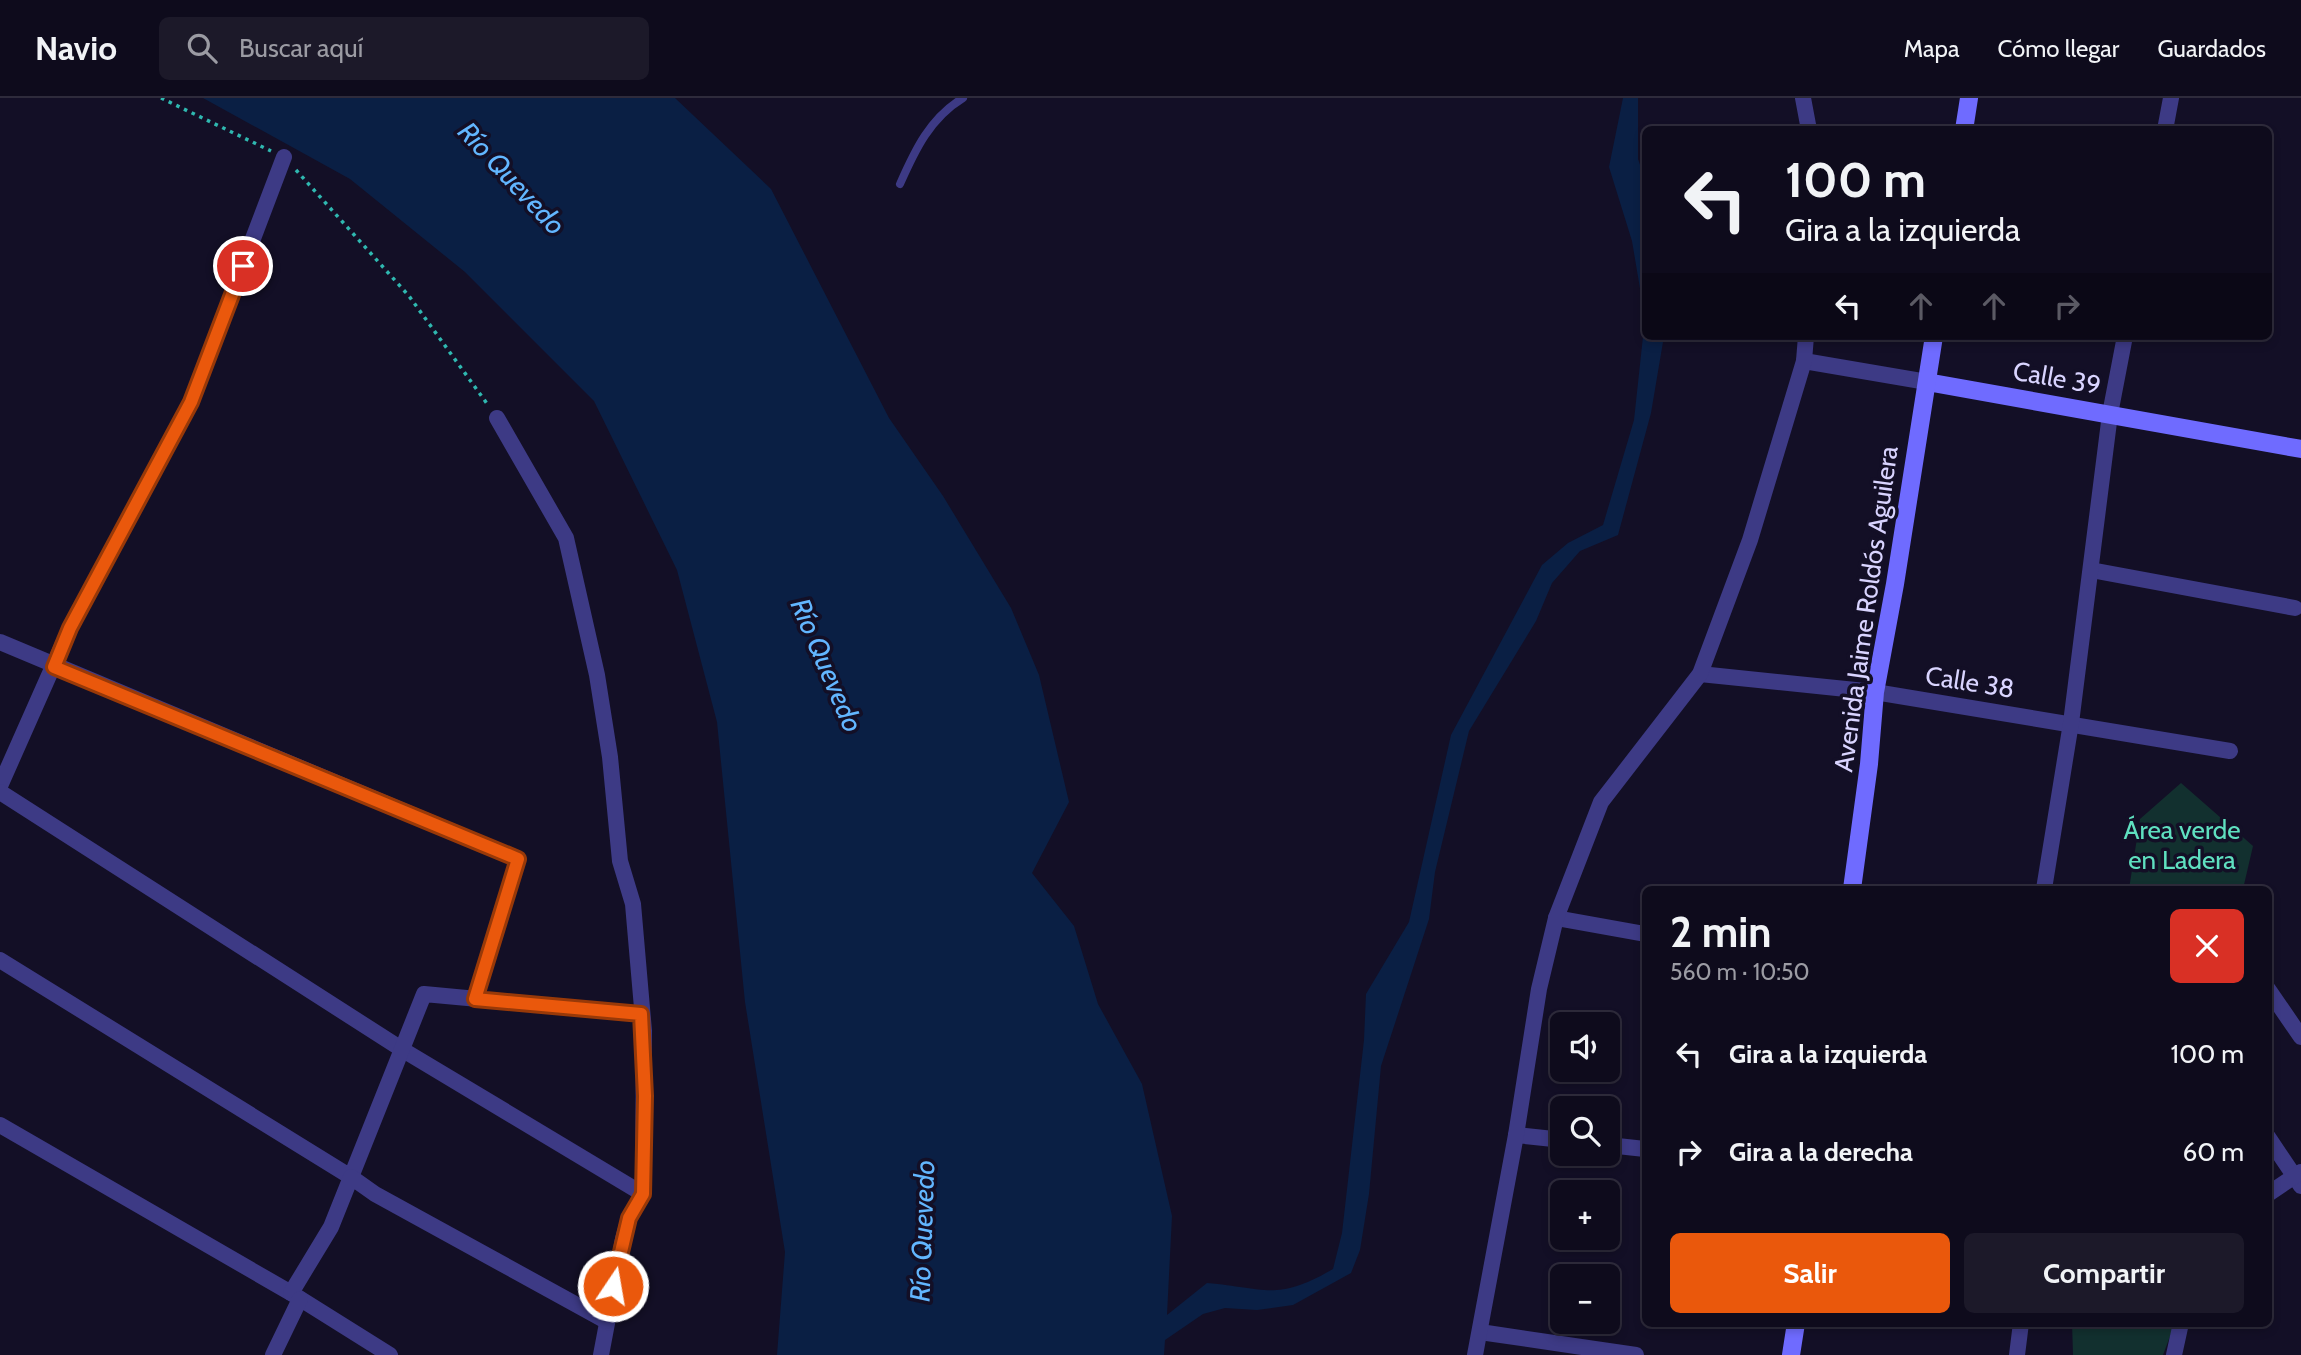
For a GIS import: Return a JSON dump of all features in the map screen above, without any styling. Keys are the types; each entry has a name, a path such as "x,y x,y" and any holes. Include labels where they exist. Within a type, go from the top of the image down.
{"main road":[{"path":"1965,126 1969,98"},
{"name":"Avenida Jaime Roldós Aguilera","path":"1852,886 1870,764 1875,692 1933,340"},
{"name":"Calle 39","path":"1927,382 2301,449"},
{"path":"1791,1355 1795,1327"}],"street":[{"path":"1803,98 1809,126"},
{"path":"2166,126 2171,98"},
{"path":"284,157 191,402 70,628 0,789 403,1050 643,1194"},
{"path":"1475,1355 1516,1135 1539,989 1556,918 1601,802 1700,674 1749,540 1804,361 1806,340"},
{"path":"2044,886 2071,723 2110,414 2124,340"},
{"name":"Calle 39","path":"1804,361 1927,382"},
{"path":"497,418 566,538 597,675 610,757 620,861 633,904 645,1096 643,1194 629,1218 623,1239 601,1355"},
{"path":"2091,570 2295,608"},
{"path":"0,642 54,667 518,859 475,999"},
{"name":"Calle 38","path":"1700,674 1875,692 2230,751"},
{"path":"1556,918 1642,933"},
{"path":"0,960 375,1194 606,1321"},
{"path":"273,1355 295,1296 331,1227 424,994 641,1014"},
{"path":"2272,995 2301,1037"},
{"path":"0,1125 295,1296 390,1355"},
{"path":"1516,1135 1550,1139"},
{"path":"2272,1142 2299,1178 2272,1192"},
{"path":"1620,1146 1642,1149"},
{"path":"2017,1355 2020,1327"},
{"path":"2174,1355 2179,1327"},
{"path":"1480,1332 1636,1355"}],"lane":[{"path":"900,184 924,135 942,114 963,98"}],"path":[{"path":"161,98 284,157 410,296 497,418"}],"green space":[{"name":"Área verde en Ladera","path":"2181,783 2253,846 2244,886 2129,886 2140,819"},
{"path":"2072,1327 2174,1327 2163,1355 2073,1355"}],"water":[{"name":"Río Quevedo","path":"203,98 675,98 771,189 889,418 943,496 1011,608 1039,675 1069,802 1032,873 1074,926 1098,1004 1142,1084 1172,1216 1167,1315 1207,1283 1284,1289 1298,1286 1333,1269 1342,1233 1364,1040 1366,994 1409,922 1451,735 1542,565 1568,543 1603,525 1634,420 1643,340 1663,340 1651,413 1618,535 1580,551 1552,583 1536,621 1469,731 1435,872 1429,919 1381,1066 1369,1194 1360,1250 1351,1273 1293,1305 1257,1310 1225,1308 1203,1314 1165,1340 1164,1355 777,1355 785,1252 745,1002 717,722 677,570 594,401 465,272 350,179"},
{"path":"1623,98 1638,98 1638,159 1642,170 1642,300 1632,241 1609,167"}],"route":[{"path":"243,266 191,402 70,628 54,667 518,859 475,999 641,1014 644,1031 645,1096 643,1194 629,1218 613,1286"}]}
